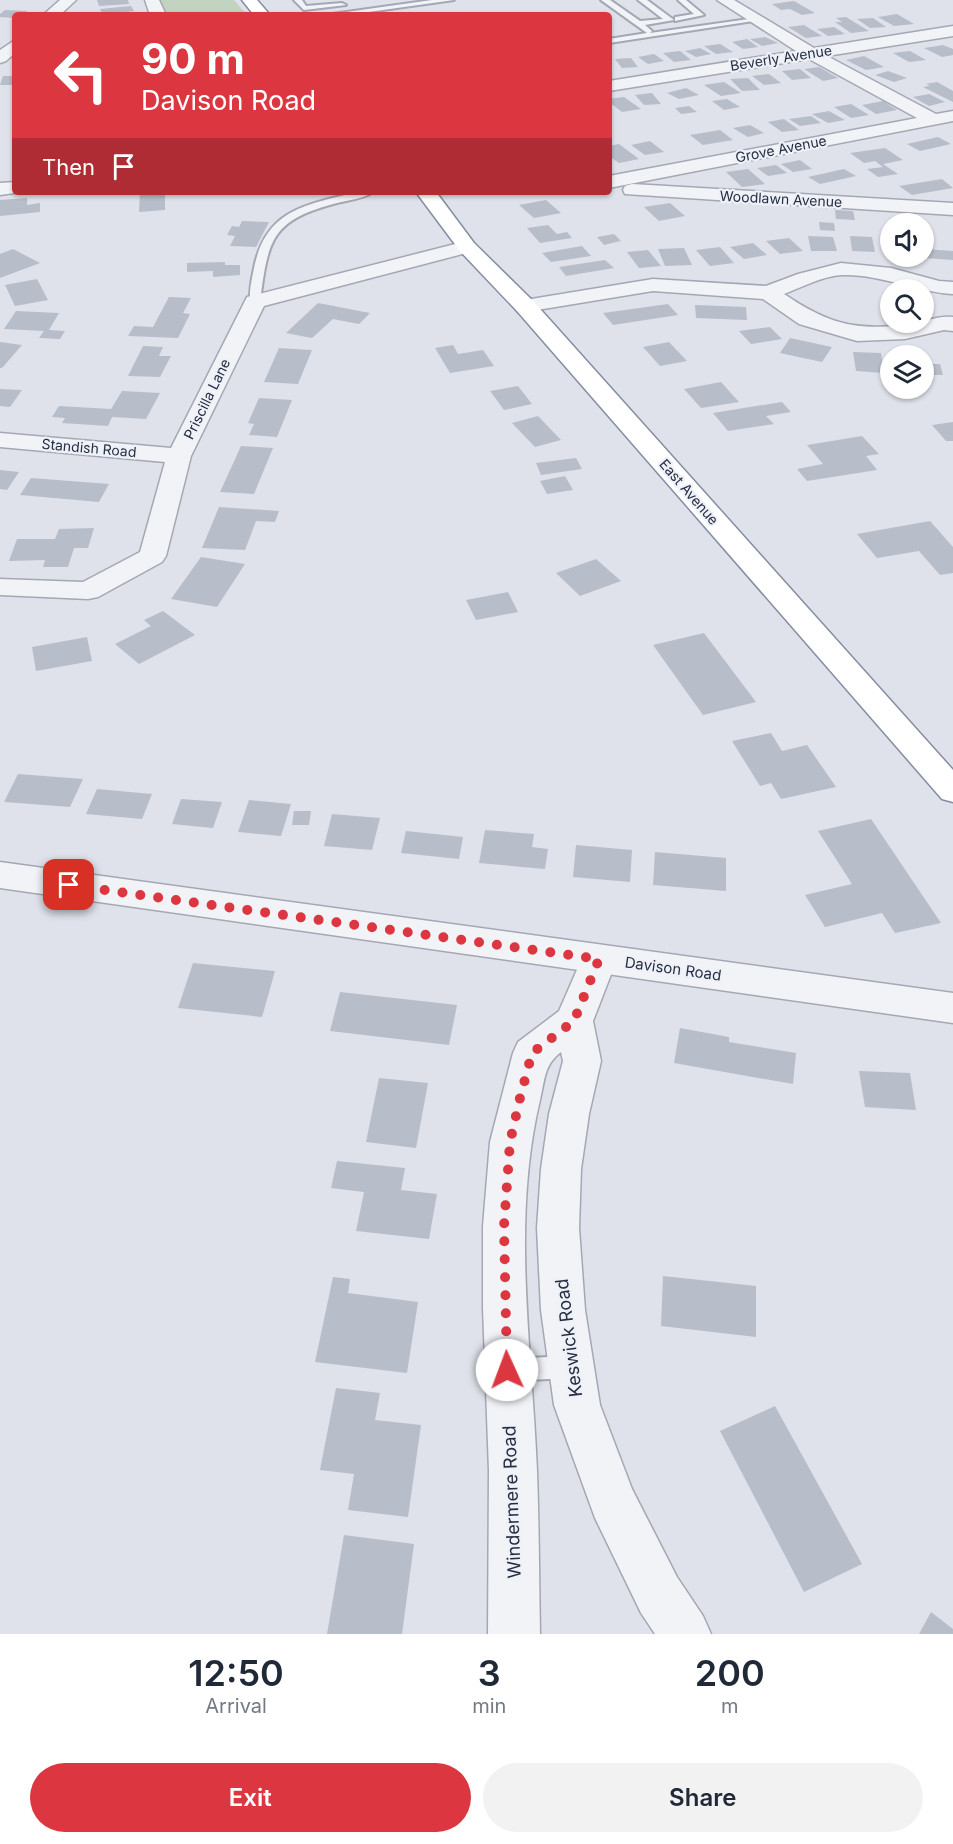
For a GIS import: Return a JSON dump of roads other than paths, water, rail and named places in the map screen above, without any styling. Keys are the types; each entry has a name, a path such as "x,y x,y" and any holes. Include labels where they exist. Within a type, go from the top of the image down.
{"highway":[{"path":"249,0 259,12"},
{"name":"East Avenue","path":"428,195 467,247 525,306 953,791"}],"street":[{"path":"55,12 69,0"},
{"path":"724,0 810,53 934,120"},
{"name":"Beverly Avenue","path":"612,86 953,31"},
{"path":"0,58 12,48"},
{"name":"Grove Avenue","path":"612,181 953,116"},
{"name":"Woodlawn Avenue","path":"612,188 953,209"},
{"path":"255,302 467,247"},
{"path":"525,306 652,285 768,293 805,278 841,269 891,274 946,288 948,324 904,332 856,334 807,319 768,293"},
{"name":"Priscilla Lane","path":"0,587 88,591 152,556 178,456 255,302"},
{"name":"Standish Road","path":"0,440 178,456"},
{"name":"Davison Road","path":"0,875 953,1008"},
{"path":"507,1370 504,1226 510,1142 532,1053 574,1021 599,959"},
{"name":"Keswick Road","path":"574,1021 582,1061 569,1114 561,1169 558,1228 563,1310 577,1405 612,1501 659,1595 685,1634"},
{"name":"Windermere Road","path":"507,1370 513,1494 514,1634"}],"lane":[{"path":"298,0 304,8 384,0"},
{"path":"364,12 450,0"},
{"path":"605,0 654,34"},
{"path":"642,0 670,20"},
{"path":"638,24 700,15 682,0"},
{"path":"348,4 356,12"},
{"path":"612,41 756,20"},
{"path":"255,302 258,278 267,244 276,226 304,210 357,195"},
{"path":"507,1370 572,1366"}]}
